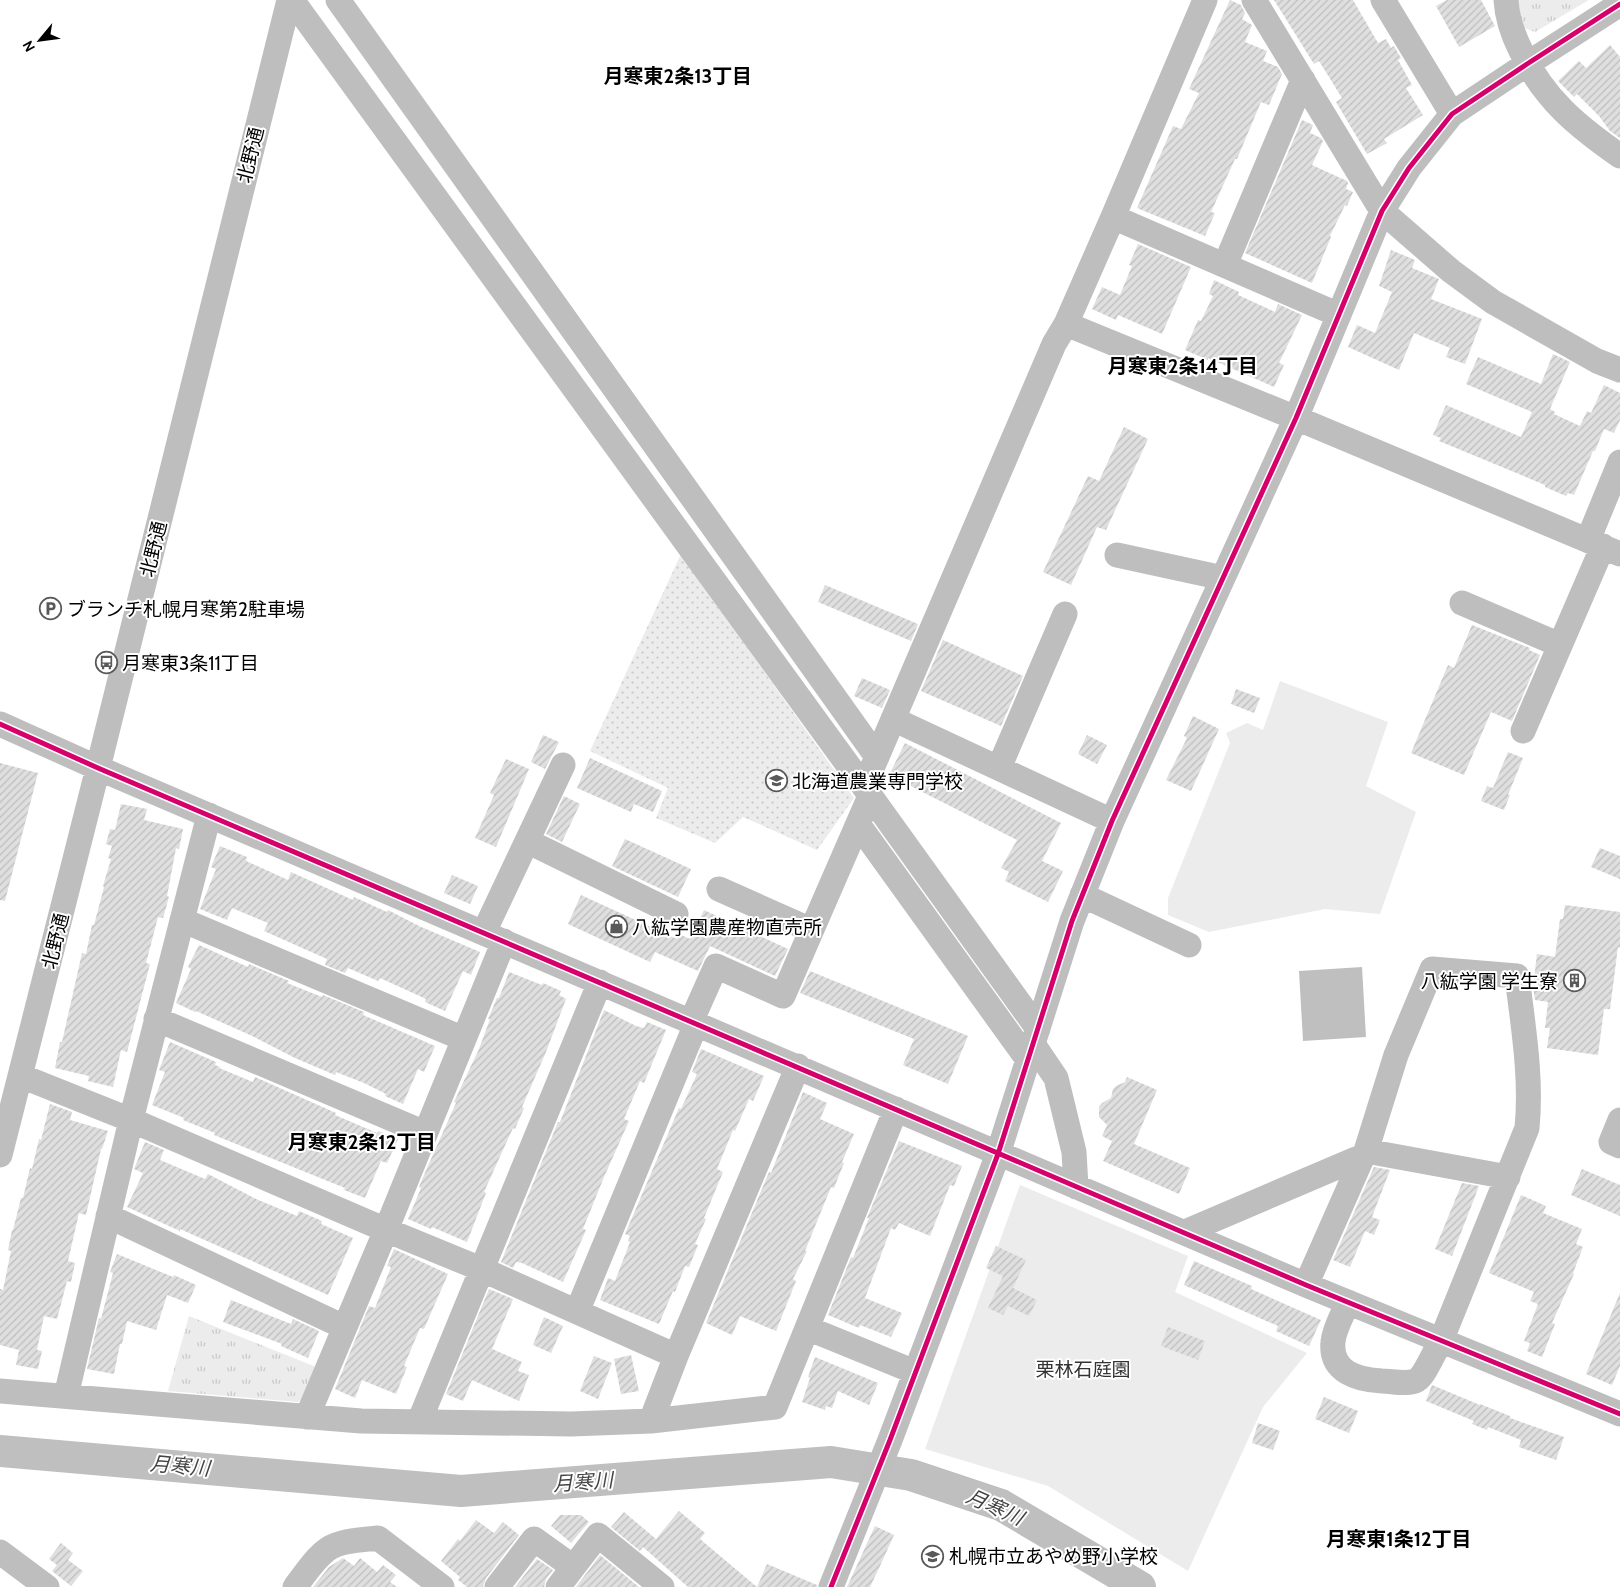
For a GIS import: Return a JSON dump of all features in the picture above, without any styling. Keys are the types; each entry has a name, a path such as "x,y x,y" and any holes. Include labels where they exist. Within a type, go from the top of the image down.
{"street":[{"path":"291,0 867,792 1056,1078 1074,1152 1076,1187"},
{"name":"北野通","path":"0,1155 291,0"},
{"path":"338,0 877,757"},
{"path":"577,1312 716,966 783,996 858,824 877,757 893,718 1054,344 1066,324 1206,0"},
{"path":"1254,0 1382,211 1451,271 1492,302 1597,361 1620,370"},
{"path":"1383,0 1452,114"},
{"path":"1506,0 1506,9 1515,38 1527,64 1546,93 1588,133 1620,156"},
{"path":"831,1587 890,1440 998,1154 1082,895 1112,821 1296,418 1382,211 1409,168 1452,114 1620,4"},
{"path":"1225,265 1303,80"},
{"path":"1113,217 1339,315"},
{"path":"1066,324 1603,547"},
{"path":"1524,731 1603,547 1620,462"},
{"path":"1117,555 1223,578"},
{"path":"1462,603 1560,645"},
{"path":"999,768 1065,614"},
{"path":"753,634 778,617"},
{"path":"893,718 1112,821"},
{"path":"0,724 98,768 798,1066 998,1154 1306,1285 1620,1414"},
{"path":"307,1417 464,1039 494,937 527,841 563,765"},
{"path":"66,1396 131,1120 208,815"},
{"path":"858,824 1033,1044"},
{"path":"527,841 676,914"},
{"path":"719,889 811,930"},
{"path":"1082,895 1189,946"},
{"path":"182,920 464,1039"},
{"path":"1306,1285 1364,1153 1396,1055 1432,969 1517,976 1527,1064 1529,1106 1527,1128 1441,1341 1417,1380 1410,1382 1374,1381 1357,1378 1346,1372 1333,1353 1333,1340 1348,1302"},
{"path":"419,1422 600,982"},
{"path":"156,1019 425,1133"},
{"path":"651,1420 798,1066"},
{"path":"21,1076 131,1120 481,1269 676,1356"},
{"path":"0,1391 361,1421 571,1424 651,1420 775,1407 896,1109"},
{"path":"1620,1120 1611,1142 1620,1146"},
{"path":"1185,1232 1364,1153 1508,1177"},
{"path":"108,1216 344,1327"},
{"path":"807,1328 915,1372"},
{"path":"558,1587 598,1536 662,1587"},
{"path":"294,1587 318,1558 329,1548 352,1541 378,1538 442,1587"},
{"path":"498,1587 534,1539 573,1567"},
{"path":"0,1552 48,1587"}],"green space":[{"path":"1516,0 1589,0 1535,32 1522,27"},
{"path":"681,554 854,798 817,850 743,817 715,843 656,818 668,788 590,751"},
{"path":"1280,681 1388,722 1366,786 1416,812 1380,914 1325,909 1209,932 1168,915 1168,898 1230,743 1226,733 1247,723 1263,730"},
{"name":"栗林石庭園","path":"1020,1185 1188,1256 1175,1292 1307,1353 1263,1407 1188,1571 1048,1486 925,1449"},
{"path":"189,1316 316,1367 304,1398 298,1402 168,1391"}],"shaded area":[{"path":"1362,967 1366,1037 1303,1041 1299,971"}],"building":[{"path":"1230,0 1241,5 1245,13 1242,19 1252,25 1245,42 1267,51 1263,61 1278,67 1282,74 1269,105 1261,102 1237,159 1235,159 1211,212 1215,213 1205,236 1137,208 1173,126 1181,129 1199,93 1189,89"},
{"path":"1274,0 1353,0 1378,43 1386,39 1391,48 1394,46 1401,58 1398,60 1412,85 1406,88 1423,115 1384,139 1387,143 1367,154 1336,102 1342,98 1319,61 1314,64"},
{"path":"1447,0 1481,0 1495,26 1459,47 1436,6"},
{"path":"1610,45 1620,57 1620,138 1610,131 1599,116 1577,94 1574,97 1558,81 1579,61 1586,68"},
{"path":"1302,120 1313,125 1310,133 1321,138 1323,141 1312,165 1347,181 1346,189 1353,192 1330,236 1312,283 1245,253"},
{"path":"1138,244 1191,267 1162,334 1118,315 1116,320 1092,309 1102,287 1120,295 1132,266 1129,265"},
{"path":"1391,250 1415,260 1412,268 1439,279 1431,299 1482,319 1465,364 1446,357 1450,348 1414,333 1399,370 1348,347 1357,325 1375,333 1392,292 1379,286"},
{"path":"1214,280 1239,292 1238,295 1275,312 1278,304 1302,315 1279,363 1284,365 1274,387 1185,350 1198,320 1201,321 1213,296 1209,294"},
{"path":"1553,354 1570,362 1550,409 1555,412 1554,414 1580,426 1587,411 1591,413 1604,385 1620,393 1620,420 1614,433 1604,429 1574,495 1568,493 1566,496 1545,487 1545,485 1439,441 1441,438 1433,435 1446,405 1521,437 1532,412 1466,384 1478,357 1541,384"},
{"path":"1124,427 1148,439 1106,530 1097,527 1071,585 1043,572 1088,476 1099,481"},
{"path":"825,585 918,624 911,641 818,602"},
{"path":"1472,625 1530,648 1529,650 1540,655 1512,721 1491,712 1464,775 1411,753 1448,665 1454,668"},
{"path":"943,640 1023,676 1001,726 921,691"},
{"path":"862,678 890,690 882,708 854,696"},
{"path":"1236,689 1260,698 1254,713 1231,704"},
{"path":"1193,716 1219,729 1191,791 1166,780 1187,738 1184,736"},
{"path":"543,735 559,742 545,769 531,762"},
{"path":"1087,735 1107,745 1097,764 1078,754"},
{"path":"905,743 1061,823 1042,861 1063,871 1048,902 1005,881 1009,872 1001,868 1017,840 889,775"},
{"path":"1508,752 1523,758 1504,810 1481,801 1487,786 1493,788"},
{"path":"590,758 662,791 653,812 634,804 631,812 577,788"},
{"path":"506,759 529,769 496,847 475,838 494,795 490,793"},
{"path":"0,763 38,773 5,901 0,900"},
{"path":"564,796 580,804 562,842 546,834"},
{"path":"121,804 147,809 144,820 183,829 179,849 176,848 167,896 169,897 163,918 158,917 146,963 150,964 127,1052 121,1050 113,1087 88,1081 89,1076 55,1068 82,953 86,954 92,925 94,925 111,859 108,858 112,846 106,844 110,829 115,830"},
{"path":"625,839 691,869 678,897 612,866"},
{"path":"220,846 247,857 246,861 288,880 291,872 353,900 354,897 387,912 388,910 419,926 480,952 471,975 463,971 445,1011 425,1002 426,999 380,978 378,981 348,968 345,973 325,965 327,959 264,931 268,923 232,908 227,920 200,909 216,869 211,867"},
{"path":"1600,848 1620,856 1620,879 1591,867"},
{"path":"452,875 478,886 470,904 444,893"},
{"path":"581,895 677,939 679,934 690,939 704,910 788,949 775,976 710,946 698,971 655,952 650,962 568,924"},
{"name":"八紘学園 学生寮","path":"1565,905 1620,912 1620,948 1618,947 1610,1009 1604,1009 1598,1055 1547,1048 1550,1028 1545,1028 1548,1002 1535,1000 1533,987 1537,954 1555,957 1560,919 1563,919"},
{"path":"199,945 248,967 249,964 289,981 287,983 364,1012 363,1015 435,1046 424,1072 418,1069 403,1104 364,1083 336,1072 335,1075 295,1058 250,1035 176,1003 191,969 188,967"},
{"path":"810,971 968,1036 948,1084 903,1065 914,1039 800,993"},
{"path":"509,972 561,991 559,995 566,999 522,1107 524,1108 484,1192 486,1193 467,1242 408,1219 421,1188 419,1187 456,1103 454,1102 479,1049 490,1019 488,1019"},
{"path":"604,1010 636,1026 644,1028 647,1022 666,1030 644,1083 640,1081 624,1119 629,1121 604,1177 583,1229 586,1230 563,1282 522,1263 516,1262 513,1268 501,1262 558,1122 560,1122"},
{"path":"170,1042 216,1062 215,1065 219,1068 253,1082 255,1077 336,1113 335,1115 377,1133 378,1131 398,1139 387,1163 381,1161 365,1198 344,1190 345,1188 214,1135 215,1133 152,1105 165,1072 159,1070"},
{"path":"701,1049 764,1076 753,1101 749,1099 735,1131 733,1130 717,1169 723,1172 695,1244 698,1245 689,1267 685,1266 675,1292 673,1291 659,1324 600,1300 608,1278 615,1281 630,1242 628,1241 630,1236 625,1234 679,1108 681,1109 697,1074 692,1072"},
{"path":"1127,1077 1157,1090 1134,1144 1190,1168 1179,1194 1103,1161 1112,1141 1102,1136 1107,1125 1099,1117 1099,1107 1111,1098 1113,1089 1125,1082"},
{"path":"803,1092 827,1103 820,1119 854,1134 842,1162 844,1163 834,1188 831,1187 805,1251 807,1251 793,1279 796,1281 776,1331 740,1316 732,1335 706,1323 769,1172 771,1173"},
{"path":"50,1104 72,1112 70,1120 108,1131 101,1149 86,1215 79,1213 68,1261 75,1263 71,1282 67,1281 57,1319 44,1316 37,1350 42,1351 38,1369 16,1365 19,1350 0,1345 0,1289 3,1290 11,1251 8,1250 12,1230 21,1198 23,1198 30,1168 32,1169 39,1139 41,1140"},
{"path":"899,1141 962,1166 954,1186 950,1185 930,1236 899,1223 895,1230 891,1228 865,1298 902,1313 891,1337 860,1325 859,1328 828,1315 851,1257 853,1258 869,1218 867,1218"},
{"path":"145,1142 164,1150 160,1160 205,1179 208,1174 256,1199 297,1216 299,1211 322,1221 321,1224 353,1238 328,1295 127,1207 143,1173 134,1169"},
{"path":"1374,1167 1390,1170 1372,1217 1380,1220 1374,1235 1365,1231 1350,1267 1333,1260"},
{"path":"1582,1169 1620,1185 1620,1216 1571,1195"},
{"path":"1462,1183 1479,1186 1452,1256 1435,1249"},
{"path":"1521,1195 1546,1206 1543,1213 1582,1229 1576,1244 1583,1247 1574,1274 1552,1323 1555,1324 1542,1357 1527,1351 1530,1343 1524,1341 1538,1304 1530,1301 1534,1292 1489,1273"},
{"path":"996,1246 1026,1260 1013,1288 1037,1300 1029,1316 1008,1306 1003,1315 988,1308 1003,1276 986,1268"},
{"path":"394,1249 448,1274 424,1329 420,1328 404,1366 407,1367 396,1394 362,1380 355,1398 335,1389 369,1306 375,1308 391,1267 387,1266"},
{"path":"117,1254 196,1285 188,1303 167,1295 156,1330 127,1321 114,1374 87,1369 99,1318 101,1319 113,1273 110,1272"},
{"path":"1194,1261 1252,1286 1251,1289 1321,1320 1309,1346 1276,1331 1278,1326 1184,1285"},
{"path":"489,1289 513,1299 492,1349 522,1362 518,1371 529,1375 519,1401 472,1380 463,1401 446,1394"},
{"path":"1620,1293 1620,1366 1612,1385 1586,1374"},
{"path":"231,1300 291,1324 293,1319 319,1331 308,1358 281,1346 282,1344 223,1322"},
{"path":"544,1317 563,1326 551,1353 533,1345"},
{"path":"1168,1327 1205,1341 1198,1360 1161,1346"},
{"path":"631,1355 639,1391 621,1394 614,1359"},
{"path":"594,1356 612,1363 598,1399 580,1391"},
{"path":"815,1357 878,1383 869,1405 838,1391 832,1408 826,1406 825,1410 802,1402"},
{"path":"1432,1385 1510,1416 1510,1418 1564,1437 1556,1460 1519,1447 1521,1440 1488,1427 1487,1430 1472,1424 1474,1421 1426,1401"},
{"path":"1324,1397 1358,1411 1349,1433 1315,1419"},
{"path":"1258,1423 1280,1431 1273,1450 1252,1443"},
{"path":"679,1511 705,1533 700,1539 757,1587 688,1587 643,1547 640,1551 611,1527 624,1512 656,1539"},
{"path":"560,1515 581,1515 589,1522 571,1543 551,1526"},
{"path":"476,1520 494,1533 503,1522 519,1535 486,1578 483,1587 467,1587 458,1580 460,1577 441,1561"},
{"path":"875,1526 894,1535 880,1566 870,1587 847,1587"},
{"path":"61,1543 73,1553 68,1560 83,1571 71,1586 52,1571 57,1565 49,1559"},
{"path":"600,1555 639,1587 576,1587"},
{"path":"343,1558 354,1566 360,1558 377,1572 383,1565 396,1575 390,1582 397,1587 313,1587 329,1567"},
{"path":"537,1559 553,1570 546,1579 544,1587 515,1587"},
{"path":"767,1564 817,1585 817,1587 757,1587"}],"waterway":[{"name":"月寒川","path":"0,1451 461,1491 831,1462 911,1475 1001,1505 1140,1587"}],"cycle path":[{"path":"831,1587 890,1440 998,1154 1072,921 1112,821 1296,418 1382,211 1409,168 1452,114 1620,4"},
{"path":"0,724 98,768 1306,1285 1620,1414"}],"place":[{"name":"ブランチ札幌月寒第2駐車場","path":"51,609"},
{"name":"月寒東3条11丁目","path":"106,663"},
{"name":"北海道農業専門学校","path":"776,781"},
{"name":"八紘学園農産物直売所","path":"616,927"},
{"name":"八紘学園 学生寮","path":"1574,981"},
{"name":"札幌市立あやめ野小学校","path":"933,1556"}],"district":[{"name":"月寒東2条13丁目","path":"678,76"},
{"name":"月寒東2条14丁目","path":"1183,366"},
{"name":"月寒東2条12丁目","path":"362,1142"},
{"name":"月寒東1条12丁目","path":"1399,1539"}]}
